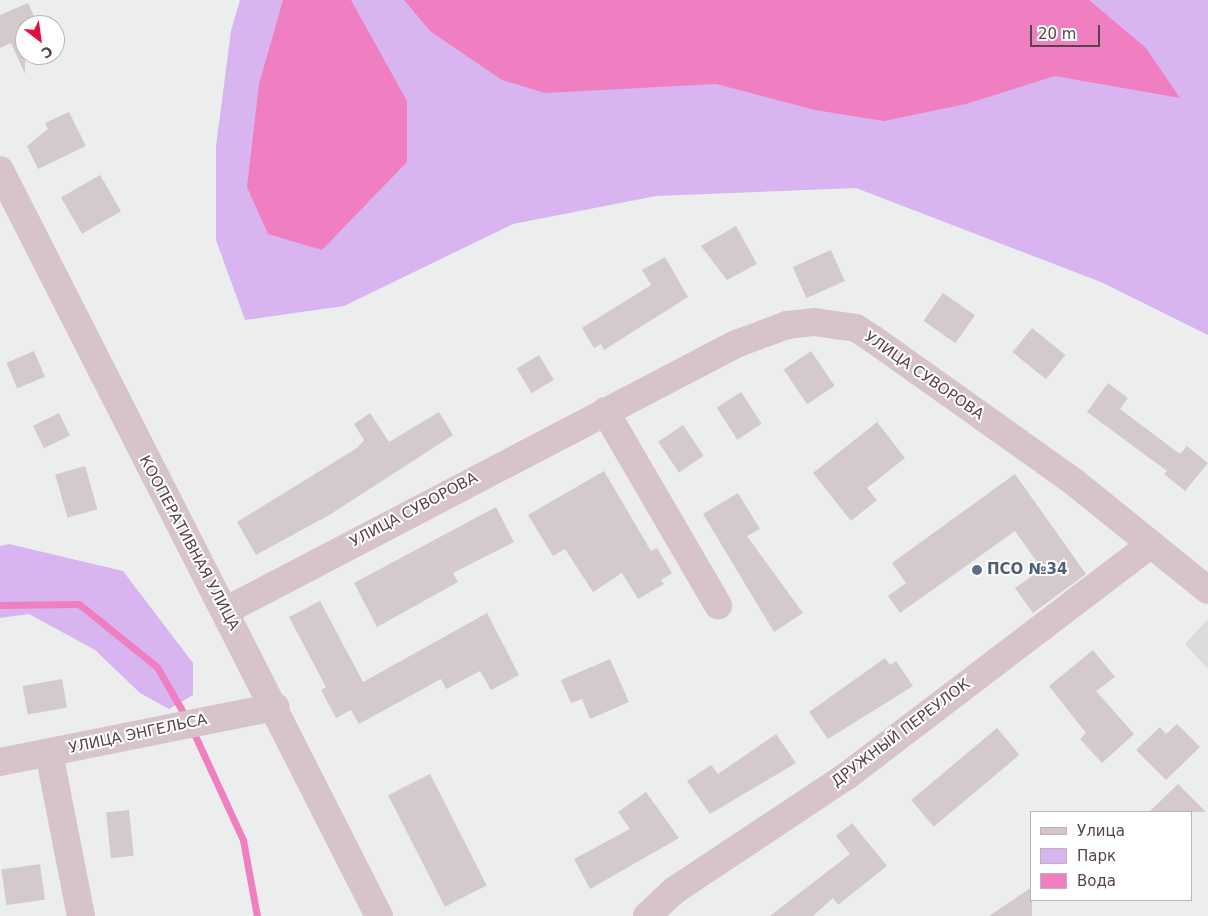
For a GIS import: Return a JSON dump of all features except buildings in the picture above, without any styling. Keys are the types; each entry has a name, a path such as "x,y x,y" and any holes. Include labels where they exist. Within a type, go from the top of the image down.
{"street":[{"name":"КООПЕРАТИВНАЯ УЛИЦА","path":"0,170 225,611 276,706 379,916"},
{"name":"УЛИЦА СУВОРОВА","path":"225,611 605,411 761,333 787,325 837,323 873,339 1074,482 1208,590"},
{"path":"605,411 718,605"},
{"name":"ДРУЖНЫЙ ПЕРЕУЛОК","path":"647,916 675,890 848,775 1151,544"},
{"name":"УЛИЦА ЭНГЕЛЬСА","path":"0,762 49,754 165,725 276,706"},
{"path":"49,754 81,916"}],"shaded area":[{"path":"1208,619 1208,669 1185,644"}],"green space":[{"path":"240,0 1208,0 1208,335 1101,282 856,188 656,196 513,224 344,306 245,320 216,240 216,146 231,31"},
{"path":"9,544 123,571 193,663 193,695 169,709 140,693 95,650 29,614 0,618 0,546"}],"water":[{"path":"283,0 351,0 407,101 407,162 322,250 268,234 247,187 259,84"},
{"path":"404,0 1089,0 1146,48 1180,98 1055,76 966,104 884,121 815,110 716,84 545,93 502,80 430,31"}],"waterway":[{"path":"0,605 79,604 157,667 187,719"},
{"path":"192,729 243,840 257,916"}],"place":[{"name":"ПСО №34","path":"977,570"}]}
